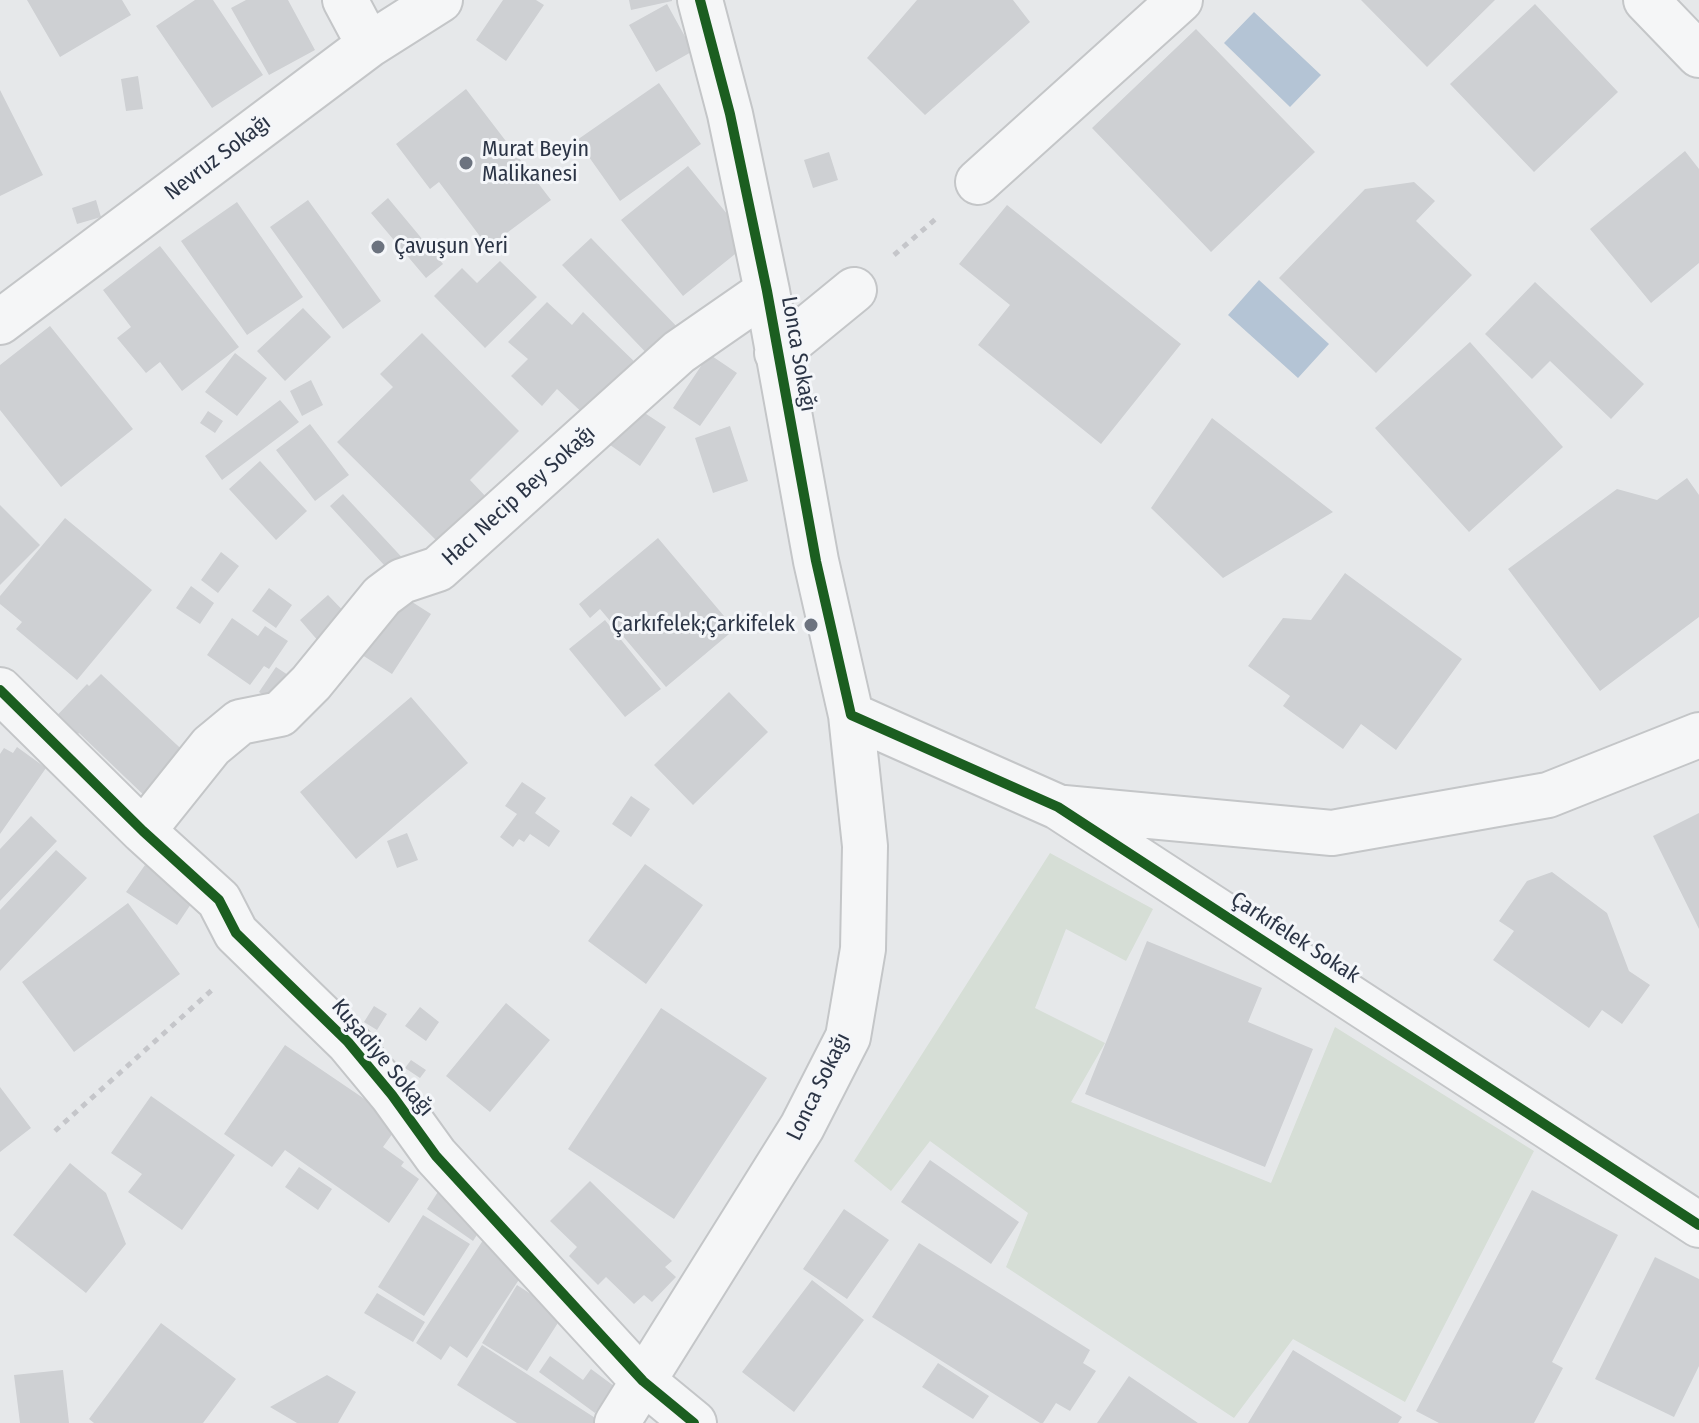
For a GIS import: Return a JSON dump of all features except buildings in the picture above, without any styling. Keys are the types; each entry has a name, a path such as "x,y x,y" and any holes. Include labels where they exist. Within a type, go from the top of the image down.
{"street":[{"path":"345,0 369,45"},
{"name":"Nevruz Sokağı","path":"0,322 369,45 440,0"},
{"name":"Lonca Sokağı","path":"617,1423 802,1127 848,1037 863,949 865,846 851,715 816,561 767,291 730,114 700,0"},
{"path":"978,182 1180,0"},
{"path":"1646,0 1699,55"},
{"path":"777,353 854,290"},
{"name":"Hacı Necip Bey Sokağı","path":"143,831 211,746 240,722 280,714 311,683 382,596 402,581 438,569 679,352 767,291"},
{"name":"Kuşadiye Sokağı","path":"0,690 143,831 219,900 236,933 348,1042 392,1095 436,1156 643,1381 694,1423"},
{"name":"Çarkıfelek Sokak","path":"851,715 1058,807 1699,1225"},
{"path":"1058,807 1332,833 1548,795 1699,735"}],"path":[{"path":"854,290 978,182"},
{"path":"55,1131 255,951"}],"shaded area":[{"path":"1050,853 1153,909 1126,961 1066,929 1035,1008 1105,1043 1071,1102 1271,1183 1335,1027 1534,1151 1405,1402 1293,1339 1234,1418 1006,1267 1028,1213 930,1141 891,1191 854,1161"}],"water":[{"path":"1254,12 1321,75 1290,107 1224,43"},
{"path":"1259,280 1329,344 1298,378 1228,315"}],"cycle path":[{"path":"700,0 730,114 767,291 816,561 851,715 1058,807 1699,1225"},
{"path":"0,690 143,831 219,900 236,933 348,1042 392,1095 436,1156 643,1381 694,1423"}],"place":[{"name":"Murat Beyin Malikanesi","path":"466,163"},
{"name":"Çavuşun Yeri","path":"378,247"},
{"name":"Çarkıfelek;Çarkifelek","path":"811,625"}]}
